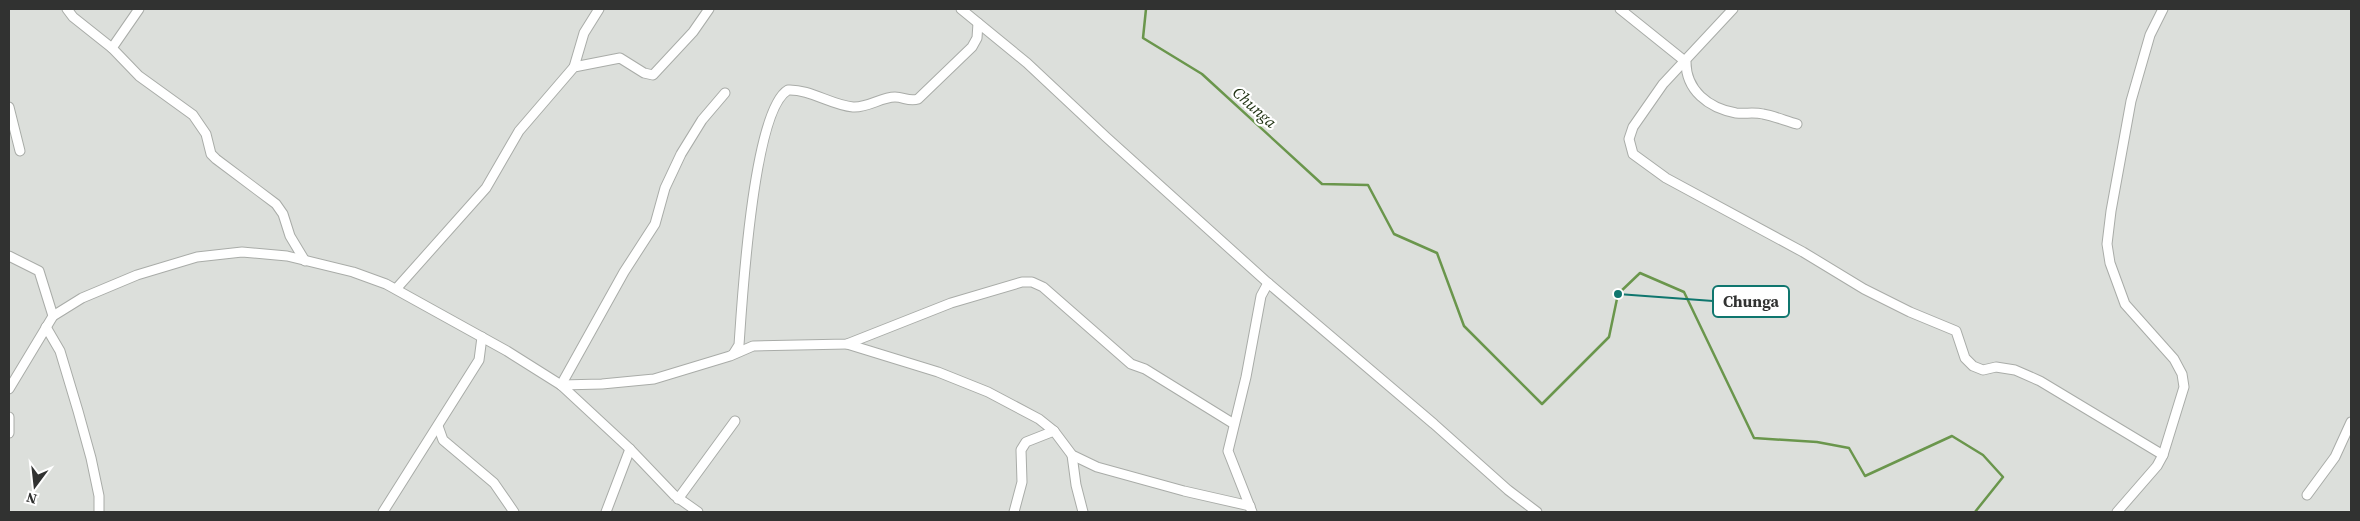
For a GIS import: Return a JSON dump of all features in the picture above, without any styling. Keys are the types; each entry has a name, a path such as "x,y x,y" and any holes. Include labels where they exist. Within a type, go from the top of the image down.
{"street":[{"path":"67,9 73,17 112,48 139,76 193,115 206,134 211,154 276,204 283,214 290,236 305,261"},
{"path":"112,48 139,9"},
{"path":"396,289 486,188 518,130 574,67 584,34 599,9"},
{"path":"574,67 620,58 644,73 653,75 660,70 699,24 709,9"},
{"path":"960,9 1021,57 1106,137 1268,283 1434,424 1508,490 1537,512"},
{"path":"1620,9 1686,62 1689,82 1697,94 1712,104 1735,113 1763,114 1796,124"},
{"path":"1733,9 1686,62 1663,84 1633,127 1629,139 1633,154 1666,178 1803,252 1864,289 1956,332 1965,358 1972,366 1983,370 1996,367 2006,368 2031,378 2163,455"},
{"path":"2117,512 2163,455 2184,387 2182,374 2174,359 2125,304 2110,263 2107,244 2111,211 2131,101 2150,35 2163,9"},
{"path":"734,353 738,345 757,169 778,100 788,90 797,90 854,107 895,97 913,101 918,99 972,47 977,38 978,24"},
{"path":"561,385 624,272 655,224 665,188 681,154 702,120 725,93"},
{"path":"9,107 20,151"},
{"path":"9,389 54,316 82,298 137,276 197,257 242,252 264,253 353,272 396,289 482,337 561,385 630,449 678,499 698,512"},
{"path":"9,256 39,271 54,316"},
{"path":"847,344 951,303 1022,282 1032,282 1043,287 1125,359 1234,424"},
{"path":"1251,509 1228,451 1261,296 1268,283"},
{"path":"46,327 60,351 92,458 99,496 99,512"},
{"path":"383,512 479,360 482,337"},
{"path":"561,385 602,384 654,379 752,346 847,344 938,372 988,392 1039,420 1054,431 1072,455 1097,467 1251,509"},
{"path":"9,417 9,433"},
{"path":"678,499 735,420"},
{"path":"2307,494 2335,457 2351,422"},
{"path":"438,426 443,440 494,482 514,512"},
{"path":"1014,512 1022,482 1020,450 1026,442 1054,431"},
{"path":"606,512 630,449"},
{"path":"1072,455 1076,485 1083,512"}],"waterway":[{"name":"Chunga","path":"1146,9 1143,38 1202,74 1322,184 1368,185 1394,234 1437,253 1464,326 1542,404 1609,337 1618,294 1640,273 1684,292 1754,438 1817,442 1849,448 1865,476 1952,436 1983,455 2003,477 1975,512"}],"place":[{"name":"Chunga","path":"1618,294"}]}
